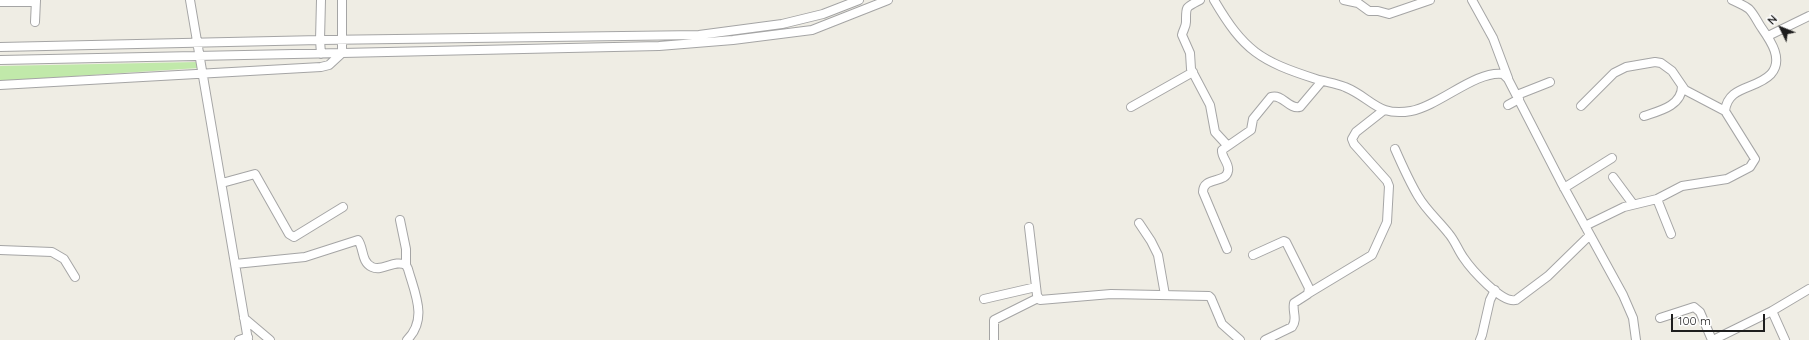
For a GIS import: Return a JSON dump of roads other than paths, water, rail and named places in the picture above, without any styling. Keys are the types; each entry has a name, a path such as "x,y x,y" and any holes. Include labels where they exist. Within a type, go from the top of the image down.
{"street":[{"path":"190,0 204,73 248,338 239,340"},
{"path":"321,0 321,54"},
{"path":"0,85 329,66 342,54 342,0"},
{"path":"0,47 320,40 699,35 782,24 823,14 859,0"},
{"path":"0,60 342,54 659,46 733,40 812,30 888,0"},
{"path":"1200,0 1188,7 1185,11 1186,24 1182,34 1190,53 1191,69 1210,105 1215,132 1227,145"},
{"path":"1214,0 1235,33 1254,52 1288,70 1322,81 1344,86 1388,112 1399,112 1424,107 1489,74 1503,74 1508,79"},
{"path":"1344,0 1356,2 1368,11 1378,11 1389,14 1430,0"},
{"path":"1472,0 1493,38 1508,79 1630,312 1636,332 1636,340"},
{"path":"1725,111 1729,98 1733,93 1766,78 1776,66 1773,48 1768,36 1750,10 1732,0"},
{"path":"6,1 36,1 35,22"},
{"path":"1768,36 1809,16"},
{"path":"1581,106 1609,76 1626,67 1661,62 1672,71 1682,86 1690,93 1725,111 1755,159 1753,164 1745,171 1727,179 1717,182 1688,184 1674,189 1657,199 1632,204 1585,226"},
{"path":"1131,107 1193,72"},
{"path":"1227,249 1203,192 1203,187 1206,183 1224,177 1227,174 1228,167 1221,153 1222,150 1227,145 1251,130 1253,119 1271,97 1277,96 1292,107 1300,107 1322,81"},
{"path":"1508,105 1518,97 1550,82"},
{"path":"1644,116 1675,102 1680,95 1682,86"},
{"path":"1266,340 1292,327 1296,319 1293,306 1294,303 1372,256 1387,222 1389,186 1387,181 1354,144 1352,139 1356,132 1384,110"},
{"path":"1395,149 1412,186 1423,204 1450,235 1470,265 1495,290 1508,300 1516,300 1548,276 1590,235"},
{"path":"1564,188 1612,158"},
{"path":"222,183 255,174 289,234 294,237 343,207"},
{"path":"1613,177 1632,204"},
{"path":"1657,199 1671,234"},
{"path":"400,220 406,249 406,265 419,306 420,316 415,331 407,340"},
{"path":"1139,223 1158,255 1164,295"},
{"path":"1029,227 1038,298"},
{"path":"235,264 305,257 358,240 365,261 372,267 378,268 398,262 406,265"},
{"path":"1253,255 1284,241 1286,242 1309,288 1309,293"},
{"path":"0,250 52,252 64,259 75,277"},
{"path":"984,299 1036,287"},
{"path":"1660,318 1694,307 1700,312 1713,340 1772,311 1809,289"},
{"path":"1480,340 1490,300 1495,290"},
{"path":"994,340 994,320 1038,298 1040,300 1111,294 1208,296 1211,298 1222,324 1240,340"},
{"path":"1772,311 1785,340"},
{"path":"244,318 270,340"}]}
